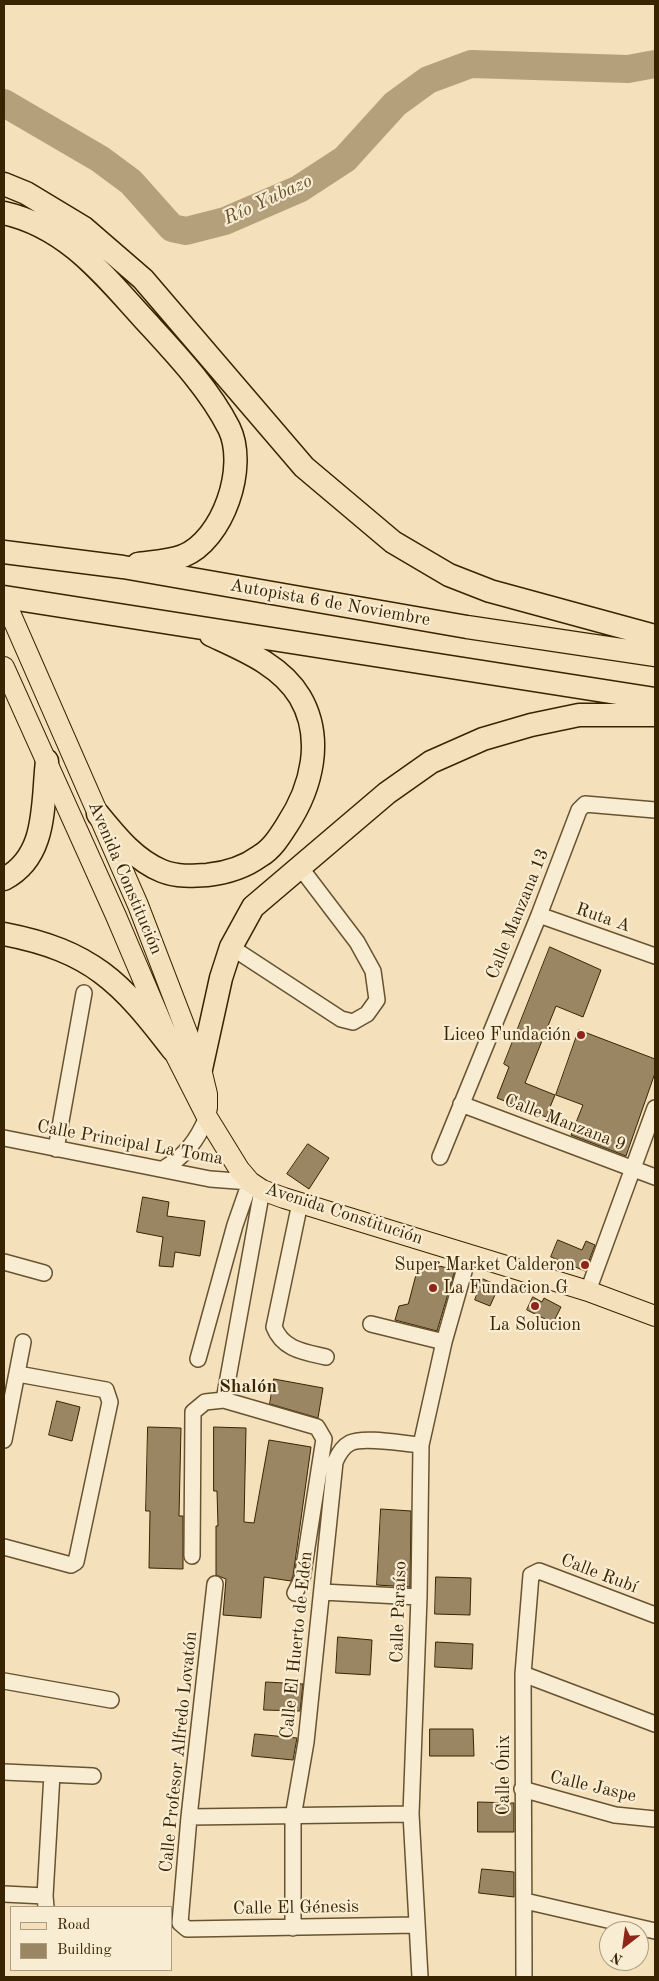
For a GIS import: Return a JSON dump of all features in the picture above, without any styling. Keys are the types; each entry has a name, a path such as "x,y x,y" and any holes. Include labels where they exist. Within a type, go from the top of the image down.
{"highway":[{"path":"4,184 26,193 84,228 143,279 304,467 392,542 450,575 490,591 655,636"},
{"path":"4,214 26,218 83,254 203,386 230,430 234,454 234,477 229,501 218,524 201,544 183,556 123,567"},
{"name":"Autopista 6 de Noviembre","path":"4,552 123,567 467,627 655,655"},
{"path":"4,598 185,623 655,699"},
{"path":"98,814 118,839 141,858 163,871 188,876 216,874 240,868 261,856 276,841 294,814 306,790 312,771 313,747 310,720 300,696 283,676 265,663 185,623"},
{"path":"201,1069 221,978 231,947 253,907 387,793 431,762 483,739 531,725 579,715 655,715"},
{"path":"4,879 16,872 34,851 38,836 48,761"},
{"path":"4,934 28,939 69,954 96,967 119,985 139,1006 173,1050"}],"main road":[{"name":"Avenida Constitución","path":"4,598 138,905 201,1069 207,1094 207,1117"},
{"name":"Avenida Constitución","path":"4,666 48,761 173,1050 207,1117 239,1169 256,1186 300,1203 588,1291 655,1316"}],"street":[{"name":"Calle Manzana 13","path":"440,1157 582,807 586,804 655,810"},
{"path":"231,947 341,1019 352,1022 367,1014 377,1000 373,970 357,942 300,867"},
{"name":"Ruta A","path":"539,915 655,956"},
{"path":"56,1149 84,993"},
{"name":"Calle Manzana 9","path":"461,1104 655,1177"},
{"path":"588,1291 655,1108"},
{"path":"163,1169 178,1160 189,1150 200,1136 207,1117"},
{"name":"Calle Principal La Toma","path":"5,1141 256,1186"},
{"path":"198,1359 235,1225 256,1186"},
{"path":"224,1400 256,1186"},
{"path":"300,1203 274,1327 278,1338 292,1348 326,1357"},
{"name":"Calle Paraíso","path":"420,1977 411,1814 419,1596 421,1445 444,1342 469,1254"},
{"path":"4,1262 44,1273"},
{"path":"371,1324 444,1342"},
{"path":"4,1438 23,1342"},
{"path":"4,1547 72,1565 76,1562 110,1402 106,1390 18,1374"},
{"path":"192,1556 193,1412 206,1402 224,1400 317,1427 324,1439 302,1579 295,1593"},
{"name":"Calle El Huerto de Edén","path":"293,1928 293,1817 306,1742 335,1462 340,1452 350,1443 362,1441 421,1445"},
{"name":"Calle Rubí","path":"531,1575 539,1571 655,1613"},
{"name":"Calle Ónix","path":"524,1975 525,1901 522,1790 524,1674 531,1575"},
{"name":"Calle Profesor Alfredo Lovatón","path":"180,1923 189,1817 216,1584"},
{"path":"322,1592 419,1596"},
{"path":"524,1674 655,1724"},
{"path":"4,1681 111,1700"},
{"path":"4,1772 93,1776"},
{"path":"4,1894 46,1902 52,1774"},
{"name":"Calle Jaspe","path":"522,1790 615,1815 655,1819"},
{"path":"189,1817 411,1814"},
{"path":"525,1901 655,1931"},
{"name":"Calle El Génesis","path":"180,1923 186,1929 416,1925"}],"building":[{"path":"550,947 601,970 583,1017 556,1006 525,1083 555,1095 546,1117 497,1098 509,1067 504,1064"},
{"path":"579,1030 655,1059 655,1073 626,1156 571,1135 583,1105 556,1095"},
{"path":"308,1144 329,1158 309,1189 287,1174"},
{"path":"143,1197 169,1202 167,1216 205,1221 200,1256 175,1252 173,1267 159,1266 163,1237 137,1232"},
{"name":"Super Market Calderon","path":"558,1240 582,1250 586,1241 595,1245 585,1271 551,1257"},
{"name":"La Fundacion G","path":"420,1261 455,1270 437,1331 395,1320 399,1306 408,1304"},
{"path":"483,1279 499,1286 490,1306 475,1300"},
{"path":"533,1297 542,1302 544,1298 561,1307 553,1323 527,1310"},
{"path":"274,1379 323,1388 318,1418 270,1404"},
{"path":"57,1401 80,1407 72,1441 49,1435"},
{"path":"148,1427 181,1428 179,1516 183,1516 183,1569 149,1568 150,1511 146,1511"},
{"path":"214,1427 246,1428 244,1522 254,1523 269,1440 311,1447 293,1576 291,1581 264,1577 261,1618 223,1615 226,1579 216,1575 216,1526 218,1526 217,1491 214,1491"},
{"path":"381,1509 411,1511 410,1587 377,1585"},
{"path":"436,1577 471,1578 470,1615 435,1614"},
{"path":"338,1637 372,1640 370,1675 336,1673"},
{"path":"436,1642 473,1644 472,1669 435,1667"},
{"path":"266,1682 303,1684 300,1711 264,1710"},
{"path":"430,1729 473,1729 474,1756 430,1756"},
{"path":"255,1734 297,1738 293,1760 252,1756"},
{"path":"478,1802 514,1803 514,1832 478,1832"},
{"path":"482,1869 514,1872 514,1897 479,1893"}],"waterway":[{"name":"Río Yubazo","path":"4,103 100,159 131,182 172,228 186,231 225,221 299,189 345,159 395,104 428,80 471,64 628,69 655,64"}],"place":[{"name":"Liceo Fundación","path":"581,1035"},
{"name":"Super Market Calderon","path":"585,1265"},
{"name":"La Fundacion G","path":"433,1288"},
{"name":"La Solucion","path":"535,1306"}],"district":[{"name":"Shalón","path":"248,1387"}]}
